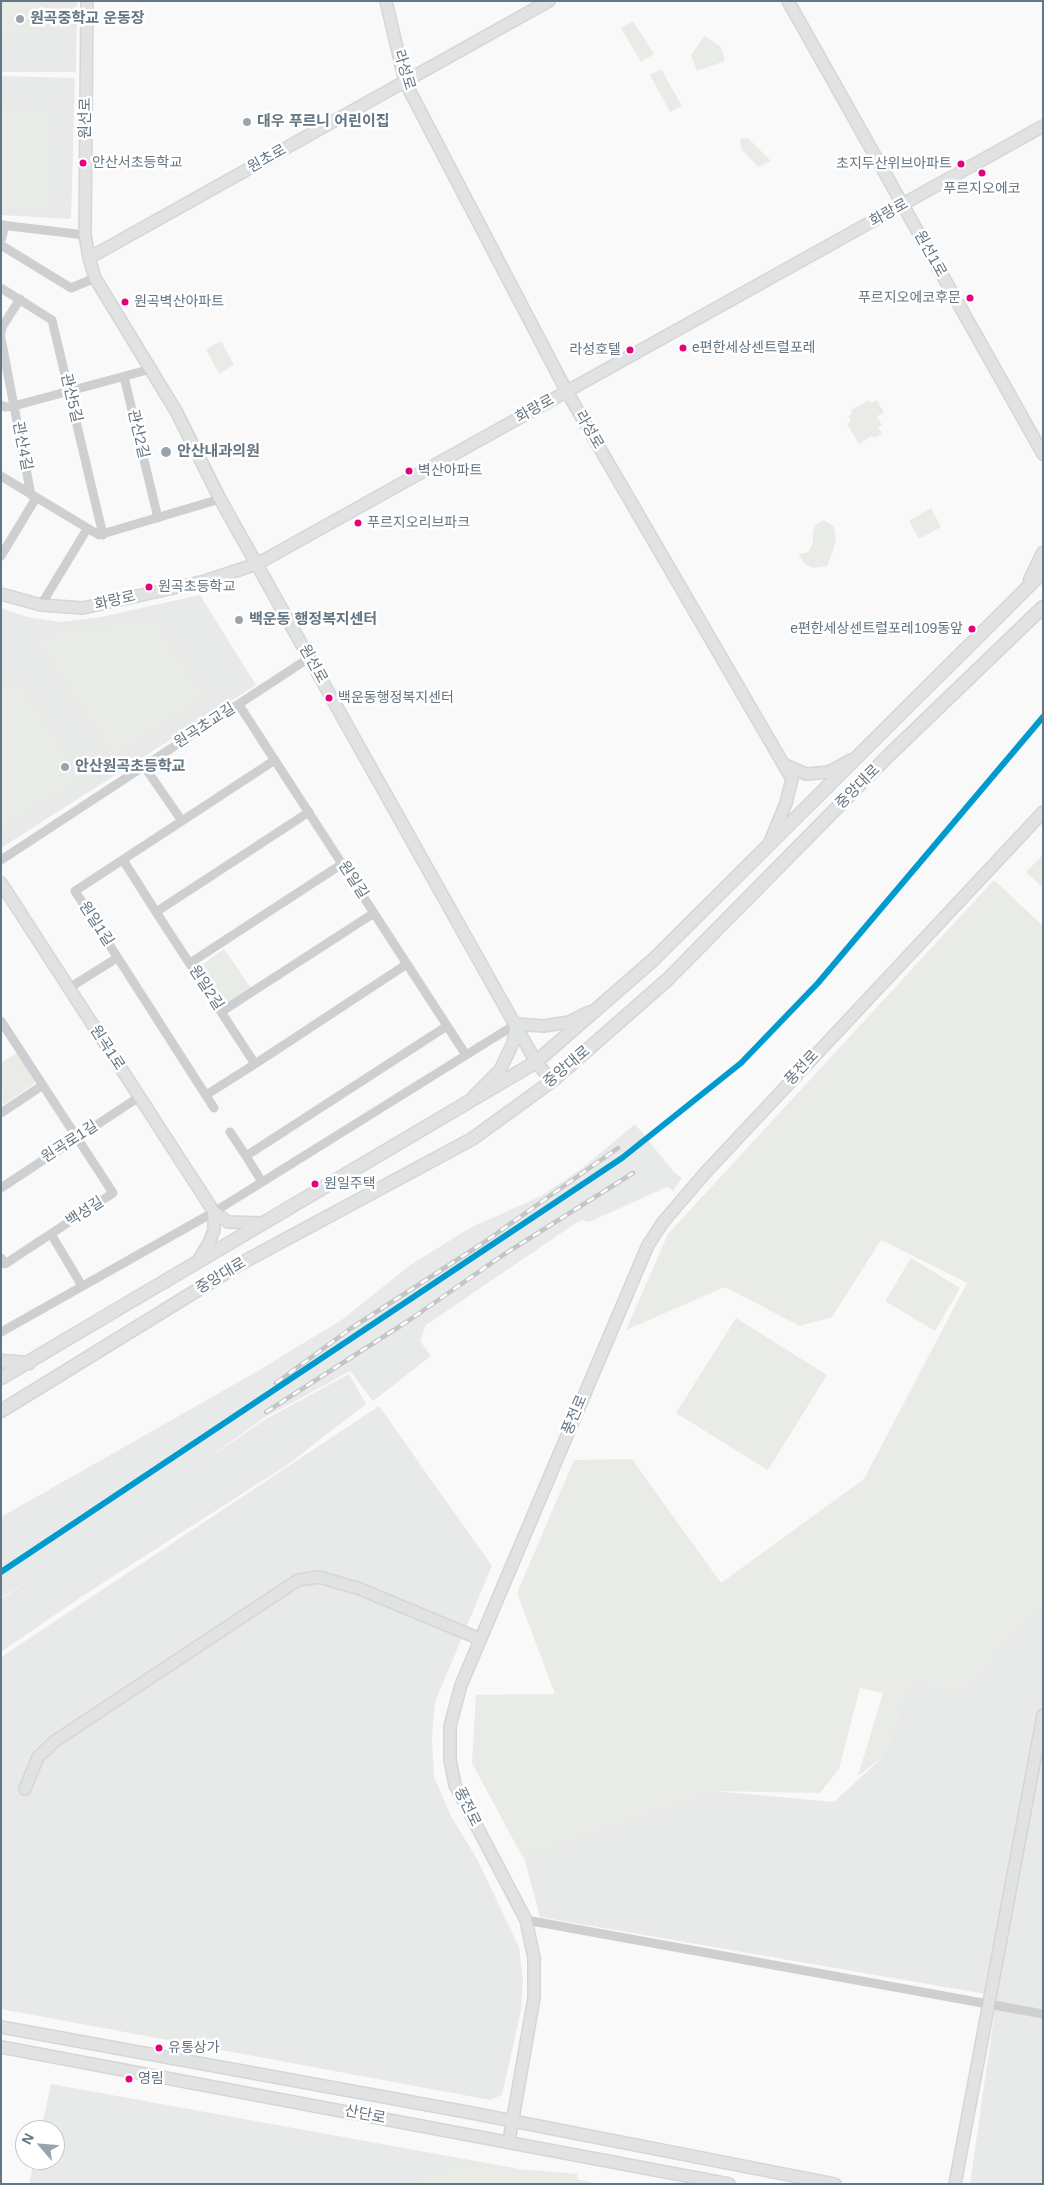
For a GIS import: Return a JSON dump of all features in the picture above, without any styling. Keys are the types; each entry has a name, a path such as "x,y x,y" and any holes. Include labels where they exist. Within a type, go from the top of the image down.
{"main road":[{"path":"1026,588 1043,553"},
{"path":"1,1378 536,1062 653,960 1043,572"},
{"name":"중앙대로","path":"1,1411 238,1265 472,1139 552,1081 667,980 887,758 1043,607"},
{"path":"1,1361 29,1363"}],"street":[{"name":"원선로","path":"87,1 85,235 95,278 176,411 220,500 536,1062 552,1081"},
{"name":"라성로","path":"386,1 405,82 567,392 792,779 786,803 770,842"},
{"name":"원초로","path":"89,258 549,1"},
{"name":"원선1로","path":"788,1 1043,454"},
{"name":"화랑로","path":"1,594 41,605 83,608 205,580 257,564 1043,126"},
{"path":"85,235 3,225 1,243 71,288 95,278"},
{"name":"관산5길","path":"1,288 52,320 103,535"},
{"path":"1,334 2,327 20,300"},
{"name":"관산4길","path":"1,338 34,496"},
{"path":"1,405 5,407 14,406 151,369"},
{"name":"관산2길","path":"124,377 158,518"},
{"path":"1,476 88,529 103,535 220,500"},
{"path":"1,556 34,496"},
{"path":"41,605 88,529"},
{"name":"원곡초교길","path":"1,860 309,658"},
{"name":"원일길","path":"239,704 466,1055"},
{"path":"783,764 806,774 829,772 854,758"},
{"name":"원일1길","path":"214,1108 74,891 275,760"},
{"path":"144,766 182,821"},
{"path":"156,912 309,812"},
{"name":"풍전로","path":"509,2141 536,1980 534,1958 526,1920 455,1785 450,1760 450,1726 461,1684 648,1244 706,1172 1043,812"},
{"name":"원일2길","path":"123,860 255,1064"},
{"path":"190,963 342,864"},
{"name":"원곡1로","path":"1,883 5,896 69,988 214,1212"},
{"path":"221,1012 374,913"},
{"path":"69,988 117,958"},
{"path":"206,1095 407,964"},
{"path":"1,1332 214,1212 516,1024 544,1026 569,1022 598,1008"},
{"name":"백성길","path":"1,1021 113,1193 5,1264 1,1258"},
{"path":"468,1103 500,1070 513,1043 516,1024"},
{"path":"246,1156 447,1026"},
{"path":"1,1113 43,1085"},
{"name":"원곡로1길","path":"1,1188 139,1097"},
{"path":"230,1132 262,1182"},
{"path":"214,1212 228,1222 262,1223"},
{"path":"198,1261 211,1236 214,1212"},
{"path":"52,1234 82,1286"},
{"path":"25,1789 38,1757 55,1740 298,1580 318,1577 360,1589 480,1639"},
{"path":"955,2184 1043,1715"},
{"path":"526,1920 1043,2014"},
{"path":"1,2027 513,2121 538,2128 835,2184"},
{"name":"산단로","path":"1,2047 509,2141 729,2184"}],"shaded area":[{"path":"1,1 77,1 76,72 1,72"},
{"name":"원곡중학교 운동장","path":"1,1 39,1 39,37 1,38"},
{"path":"633,21 654,54 641,62 621,28"},
{"path":"704,36 720,46 725,61 697,71 691,55"},
{"path":"661,69 682,106 670,112 650,75"},
{"path":"1,76 75,78 71,219 1,215"},
{"path":"1,104 54,107 48,211 1,209"},
{"path":"748,138 771,161 758,167 742,150 740,139"},
{"path":"221,341 234,365 219,374 206,349"},
{"path":"869,400 871,403 877,400 884,413 877,416 882,425 878,427 882,434 874,438 872,436 859,444 847,424 851,421 848,416 852,414 851,410"},
{"path":"931,508 941,527 919,539 909,521"},
{"path":"824,520 834,527 836,538 834,548 827,566 813,568 805,564 798,554 808,552 813,543 813,532 816,524"},
{"name":"안산원곡초등학교","path":"200,595 256,685 1,848 1,608 27,617 60,622 101,617"},
{"path":"155,617 205,698 112,758 33,636"},
{"path":"19,677 76,771 74,785 2,829 1,688"},
{"path":"1043,855 1043,888 1026,872"},
{"path":"994,880 1043,926 1043,1606 963,1690 909,1683 884,1756 858,1776 883,1693 860,1688 839,1769 820,1793 715,1791 523,1858 472,1763 476,1695 555,1694 517,1593 574,1460 632,1459 721,1583 864,1479 967,1283 881,1240 832,1317 800,1326 725,1287 626,1330 668,1234"},
{"path":"224,949 251,988 227,1004 222,1002 200,970 202,965"},
{"path":"17,1053 35,1079 34,1084 3,1105 1,1063"},
{"path":"635,1124 674,1172 682,1178 673,1191 667,1187 589,1222 582,1220 576,1223 426,1325 420,1341 431,1356 373,1401 350,1371 264,1418 201,1463 266,1419 349,1374 366,1404 287,1465 84,1595 1,1652 1,1599 36,1575 1,1598 1,1517 256,1372 343,1319 409,1266 470,1228 541,1196 581,1169"},
{"path":"911,1258 960,1288 935,1331 885,1301"},
{"path":"736,1318 827,1375 768,1470 676,1413"},
{"path":"379,1406 492,1566 435,1702 432,1737 434,1777 451,1816 477,1859 519,1947 523,1980 521,2010 502,2095 490,2100 1,2009 1,1657"},
{"path":"1043,1605 1043,2184 970,2184 997,1996 540,1917 524,1857 715,1791 834,1802 884,1756 909,1683 963,1690"},
{"path":"51,2084 602,2184 29,2184 32,2170 65,2170 65,2120 43,2120"},
{"path":"458,2164 577,2174 579,2184 405,2184"}],"railway":[{"path":"276,1383 350,1329 483,1243 618,1148"},
{"path":"266,1412 408,1321 503,1255 633,1173"}],"transit line":[{"path":"1,1572 622,1158 741,1063 818,983 1043,717"}],"place":[{"name":"원곡중학교 운동장","path":"20,19"},
{"name":"대우 푸르니 어린이집","path":"247,122"},
{"name":"안산서초등학교","path":"83,163"},
{"name":"초지두산위브아파트","path":"961,164"},
{"name":"푸르지오에코","path":"982,173"},
{"name":"푸르지오에코후문","path":"970,298"},
{"name":"원곡벽산아파트","path":"125,302"},
{"name":"e편한세상센트럴포레","path":"683,348"},
{"name":"라성호텔","path":"630,350"},
{"name":"안산내과의원","path":"166,452"},
{"name":"벽산아파트","path":"409,471"},
{"name":"푸르지오리브파크","path":"358,523"},
{"name":"원곡초등학교","path":"149,587"},
{"name":"백운동 행정복지센터","path":"239,620"},
{"name":"e편한세상센트럴포레109동앞","path":"972,629"},
{"name":"백운동행정복지센터","path":"329,698"},
{"name":"안산원곡초등학교","path":"65,767"},
{"name":"원일주택","path":"315,1184"},
{"name":"유통상가","path":"159,2048"},
{"name":"영림","path":"129,2079"}]}
